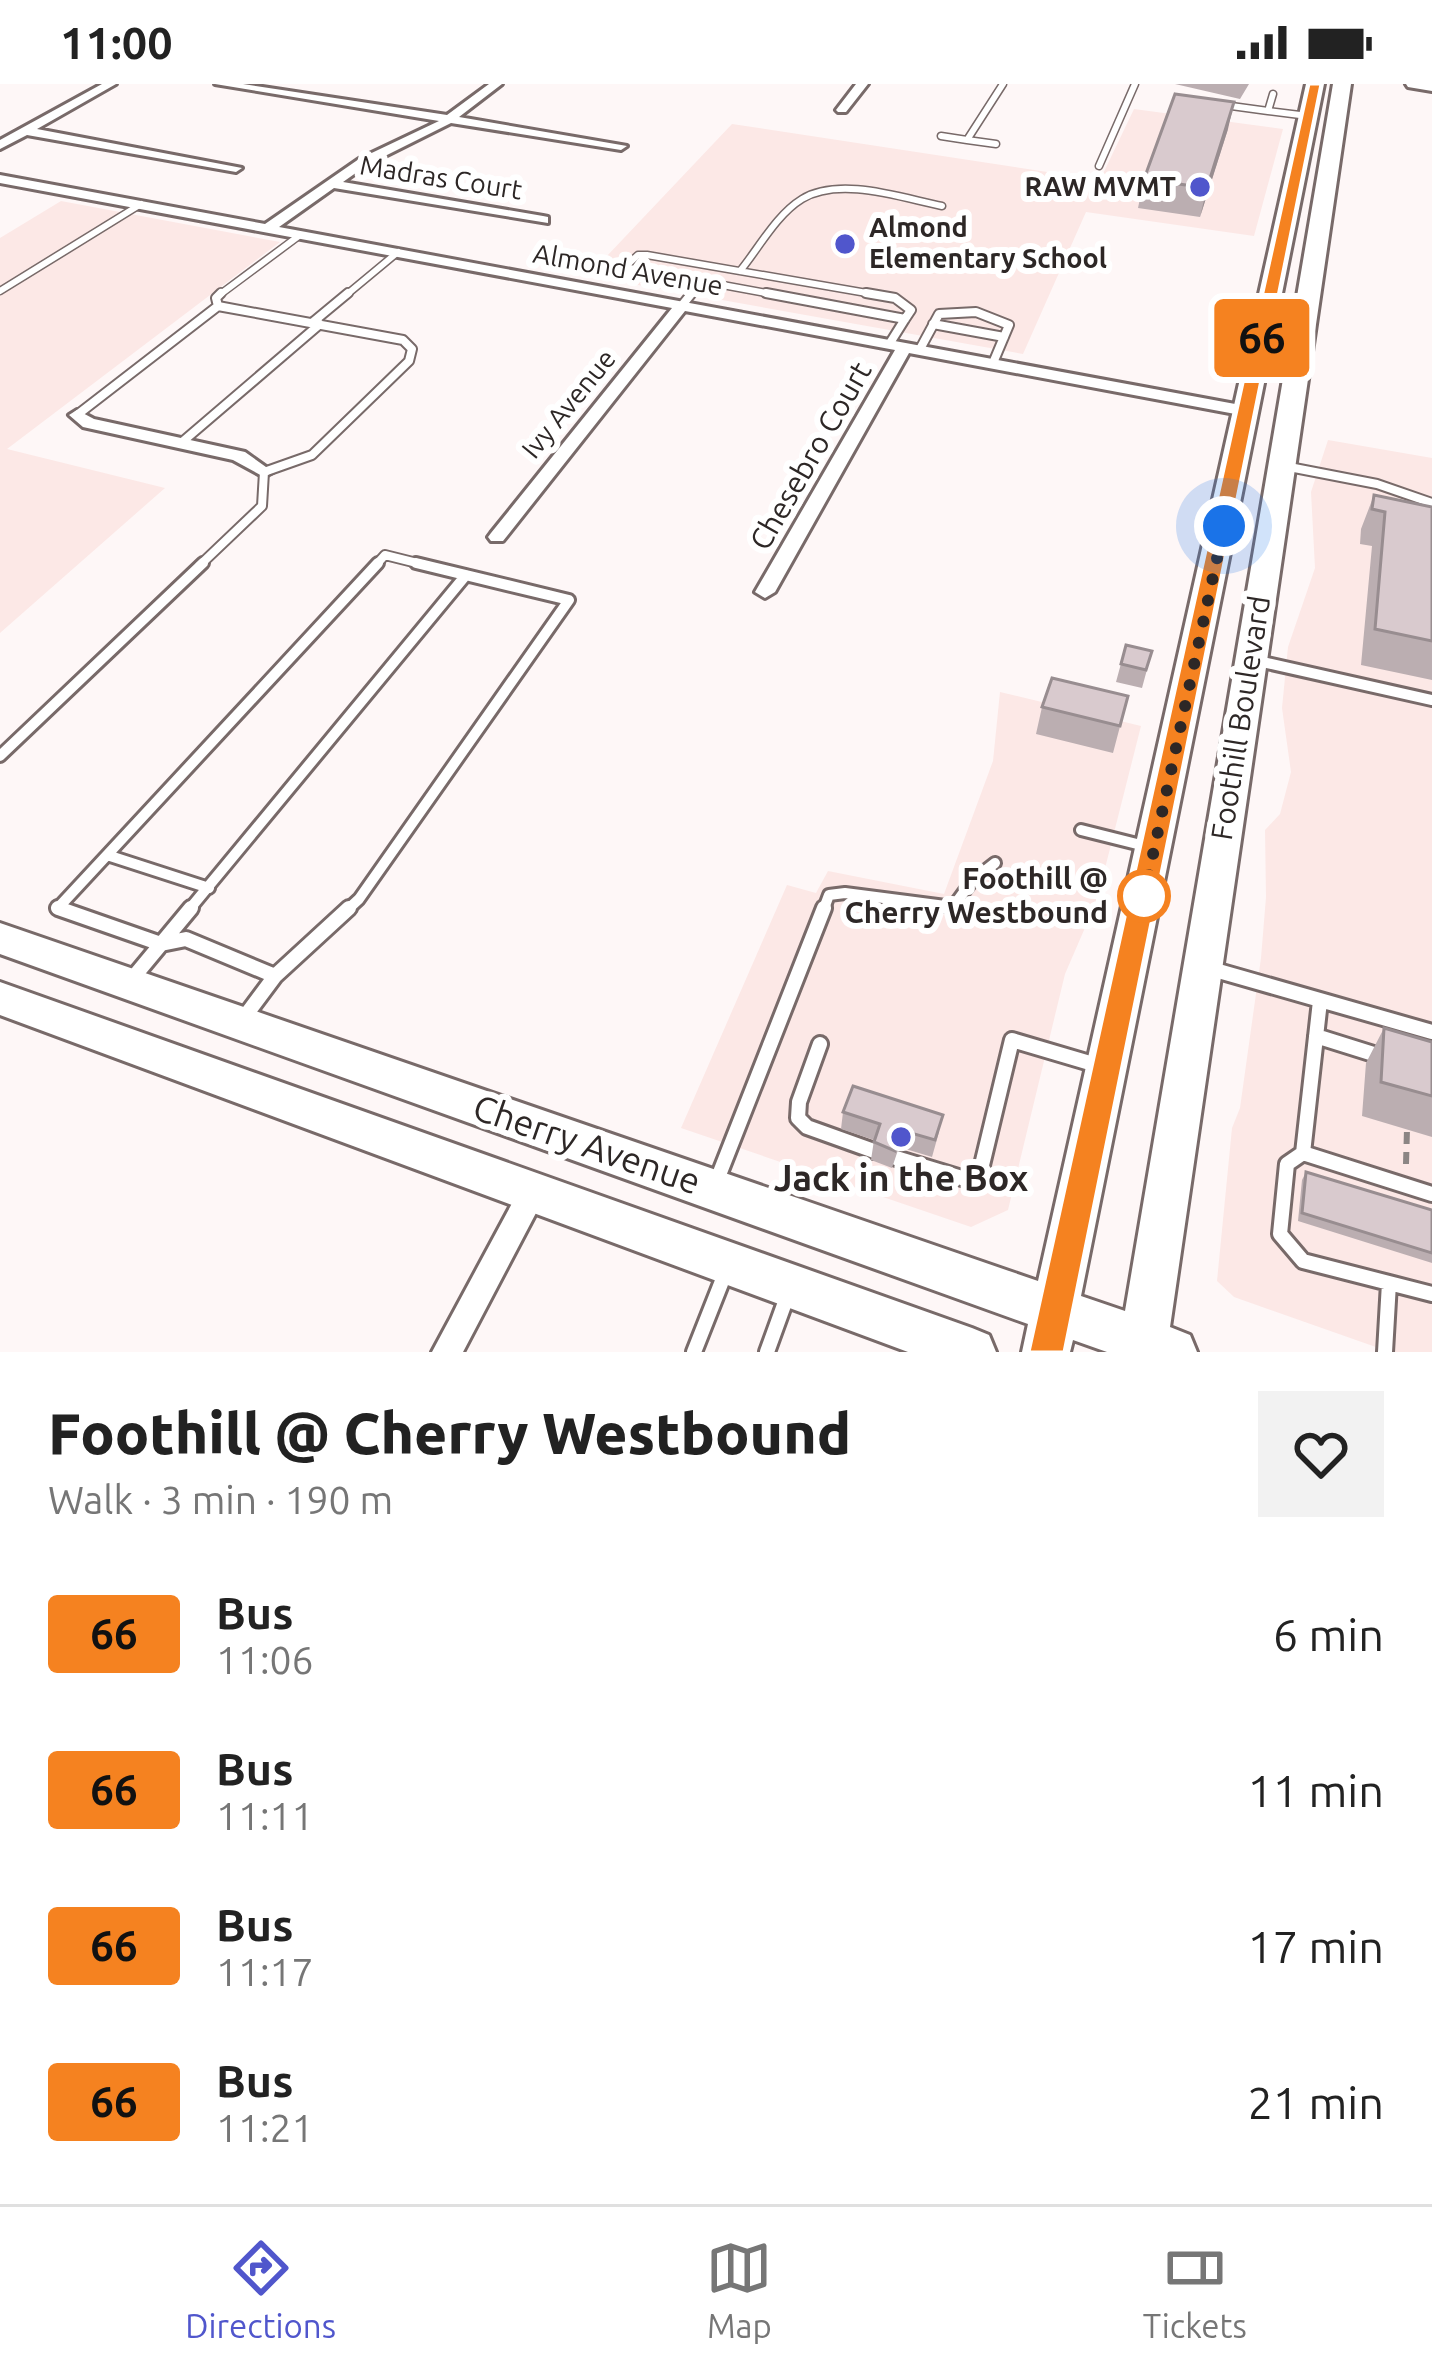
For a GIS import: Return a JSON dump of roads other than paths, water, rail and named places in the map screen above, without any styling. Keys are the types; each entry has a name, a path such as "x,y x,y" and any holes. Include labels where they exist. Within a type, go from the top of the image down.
{"main road":[{"name":"Foothill Boulevard","path":"1051,1330 1315,84"},
{"name":"Foothill Boulevard","path":"1153,1349 1249,659 1342,84"},
{"path":"1224,526 1236,558 1221,641 1228,654 1249,659"},
{"name":"Cherry Avenue","path":"0,938 714,1188 1051,1330 1153,1349"},
{"name":"Cherry Avenue","path":"0,998 972,1352"}],"street":[{"path":"0,145 110,84"},
{"path":"221,84 621,146"},
{"path":"269,228 363,162 449,120 496,84"},
{"path":"842,110 862,84"},
{"path":"1414,84 1432,86"},
{"path":"26,131 236,168"},
{"name":"Almond Avenue","path":"0,179 1246,411"},
{"name":"Madras Court","path":"332,184 543,220"},
{"name":"Ivy Avenue","path":"497,538 683,304"},
{"name":"Chesebro Court","path":"765,592 905,346"},
{"path":"77,415 89,423 239,456 265,472"},
{"path":"447,1352 533,1192"}],"lane":[{"path":"967,140 1003,84"},
{"path":"1099,166 1135,84"},
{"path":"1268,111 1273,94"},
{"path":"1206,103 1308,116"},
{"path":"941,136 996,144"},
{"path":"740,271 788,211 811,193 849,191 942,206"},
{"path":"0,291 141,204"},
{"path":"218,306 216,298 223,291 301,235"},
{"path":"181,443 398,252"},
{"path":"905,346 910,305 895,298 647,255 638,255 626,267 906,319"},
{"path":"683,304 715,267"},
{"path":"0,756 262,506 265,472 312,455 409,361 412,349 403,340 218,306 77,415"},
{"path":"905,346 939,314 951,310 987,314 1009,325 993,363"},
{"path":"933,324 1004,337"},
{"path":"1281,465 1377,484 1432,503"},
{"path":"241,1022 275,976 359,899 569,600 385,555 57,909 161,944 186,939 275,976"},
{"path":"129,982 466,574"},
{"path":"1249,659 1432,700"},
{"path":"1081,830 1154,849"},
{"path":"107,855 209,888"},
{"path":"714,1188 830,895 852,890 925,909 953,907 972,881 995,863"},
{"path":"1204,967 1432,1032"},
{"path":"1320,1000 1303,1153 1287,1164 1280,1234 1288,1249 1303,1261 1432,1294"},
{"path":"1316,1036 1389,1059"},
{"path":"896,1158 965,1179 982,1165 1012,1040 1107,1068"},
{"path":"820,1044 799,1102 798,1118 807,1126 874,1151"},
{"path":"1303,1153 1432,1194"},
{"path":"694,1352 729,1263"},
{"path":"1385,1352 1389,1283"},
{"path":"767,1352 791,1285"}],"place":[{"name":"RAW MVMT","path":"1200,187"},
{"name":"Almond Elementary School","path":"845,244"},
{"name":"Foothill @ Cherry Westbound","path":"1144,896"},
{"name":"Jack in the Box","path":"901,1137"}]}
